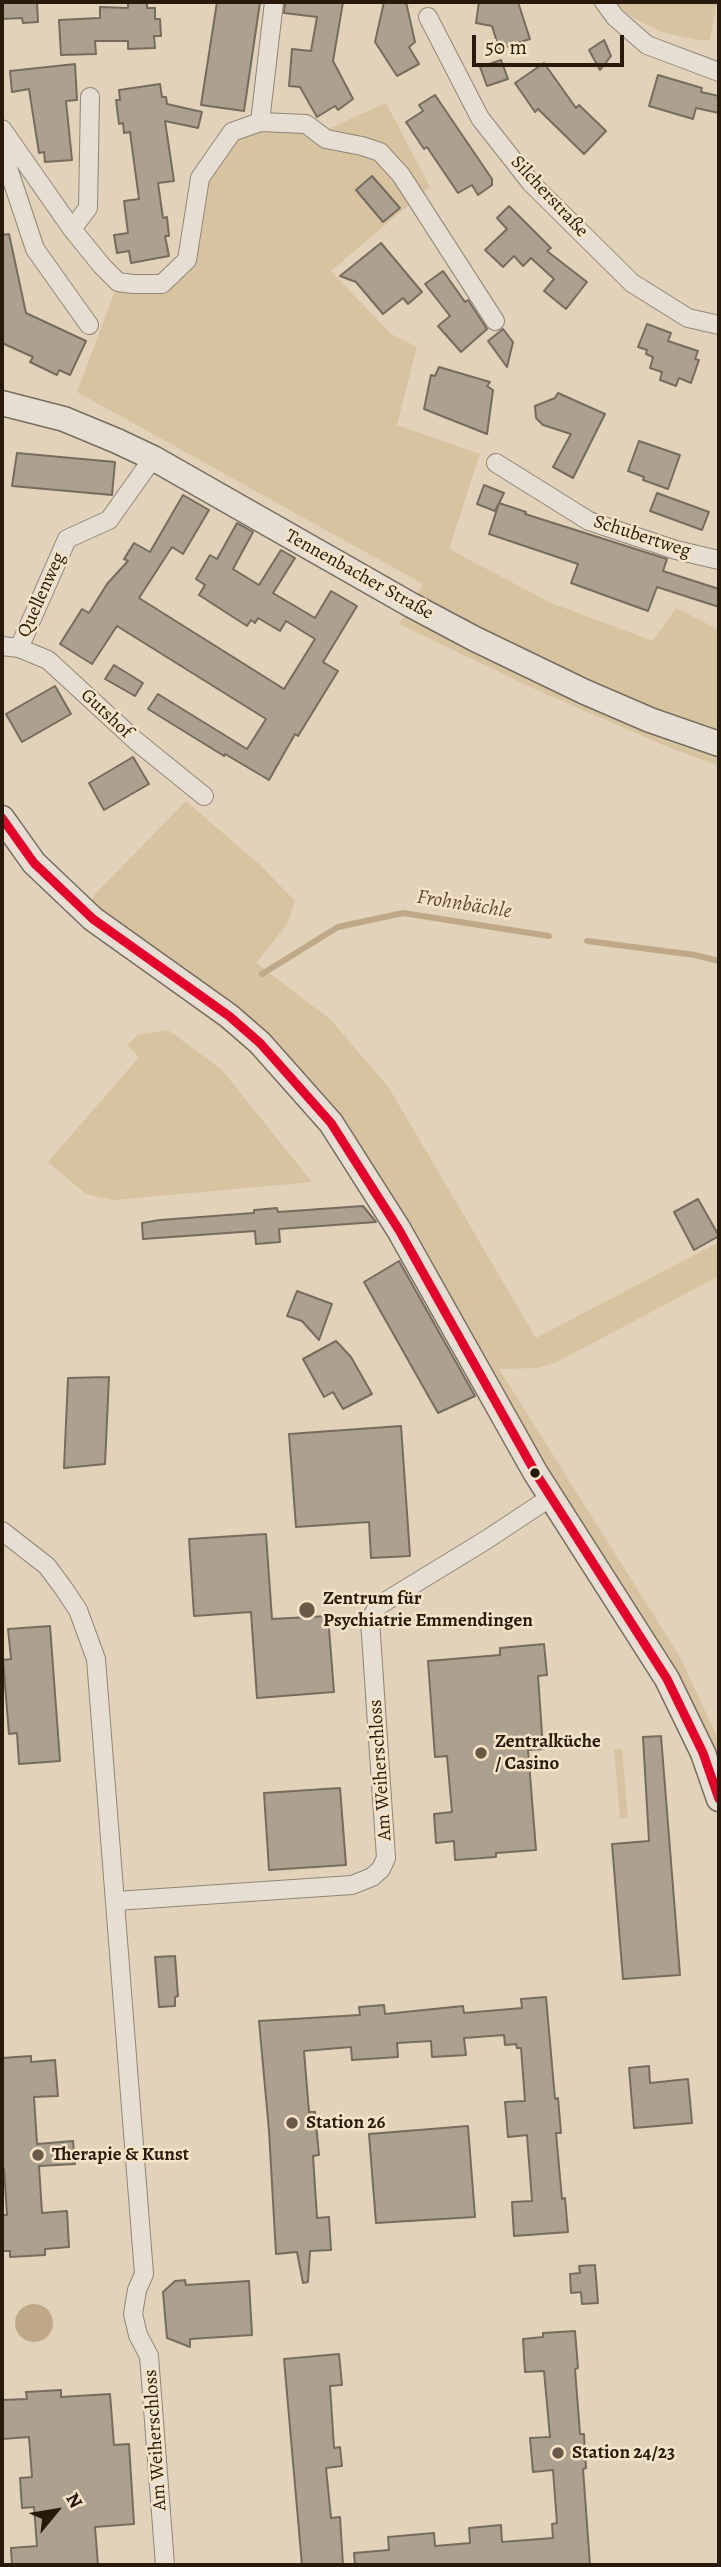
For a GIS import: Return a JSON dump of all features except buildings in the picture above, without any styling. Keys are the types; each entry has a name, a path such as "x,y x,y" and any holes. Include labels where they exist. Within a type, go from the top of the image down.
{"street":[{"path":"260,122 275,2"},
{"path":"604,2 615,17 648,45 719,72"},
{"name":"Silcherstraße","path":"428,17 480,118 531,183 632,283 688,318 719,325"},
{"path":"72,229 89,208 90,97"},
{"path":"2,130 72,229 118,282 162,284 187,260 200,178 232,132 260,122 306,124 326,139 380,152 392,164 495,321"},
{"path":"2,130 6,162 35,248 89,326"},
{"name":"Tennenbacher Straße","path":"2,402 64,419 153,458 475,639 650,720 719,744"},
{"name":"Quellenweg","path":"10,647 67,539 109,520 153,458"},
{"name":"Schubertweg","path":"496,463 589,521 676,550 719,559"},
{"name":"Gutshof","path":"10,647 48,660 136,741 204,796"},
{"path":"2,818 34,863 93,919 229,1016 260,1043 331,1123 399,1230 551,1497 667,1679 703,1753 719,1799"},
{"name":"Am Weiherschloss","path":"116,1901 352,1885 372,1877 381,1869 386,1858 370,1620 378,1606 551,1497"},
{"name":"Am Weiherschloss","path":"2,1531 47,1566 64,1589 78,1610 96,1659 144,2274 137,2290 133,2314 138,2335 149,2356 165,2565"}],"shaded area":[{"path":"614,2 717,2 710,40 661,32 625,13"},
{"path":"386,103 430,187 331,271 391,334 417,347 397,425 480,454 449,549 551,603 653,641 676,608 719,630 719,766 663,745 537,690 399,624 423,584 77,392 118,283 133,287 188,262 202,178 233,134 261,125 317,134"},
{"path":"186,801 261,866 295,901 288,923 256,963 331,1020 389,1088 536,1338 719,1242 719,1276 555,1363 537,1368 499,1369 680,1657 719,1741 719,1816 682,1718 335,1147 254,1053 76,919 97,892"},
{"path":"168,1030 222,1070 312,1182 114,1200 86,1194 48,1162 139,1057 127,1045 137,1035"},
{"path":"622,1749 628,1818 620,1819 614,1750"},
{"path":"34,2304 47,2310 53,2323 47,2336 34,2342 21,2336 15,2323 21,2310"}],"waterway":[{"name":"Frohnbächle","path":"262,974 338,927 403,913 549,936"},
{"name":"Frohnbächle","path":"587,941 695,955 719,961"}],"transit line":[{"path":"2,818 34,863 93,919 229,1016 260,1043 331,1123 399,1230 535,1472 667,1679 703,1753 719,1799"}],"place":[{"name":"Zentrum für Psychiatrie Emmendingen","path":"307,1610"},
{"name":"Zentralküche / Casino","path":"481,1753"},
{"name":"Station 26","path":"292,2123"},
{"name":"Therapie & Kunst","path":"38,2155"},
{"name":"Station 24/23","path":"558,2453"}]}
